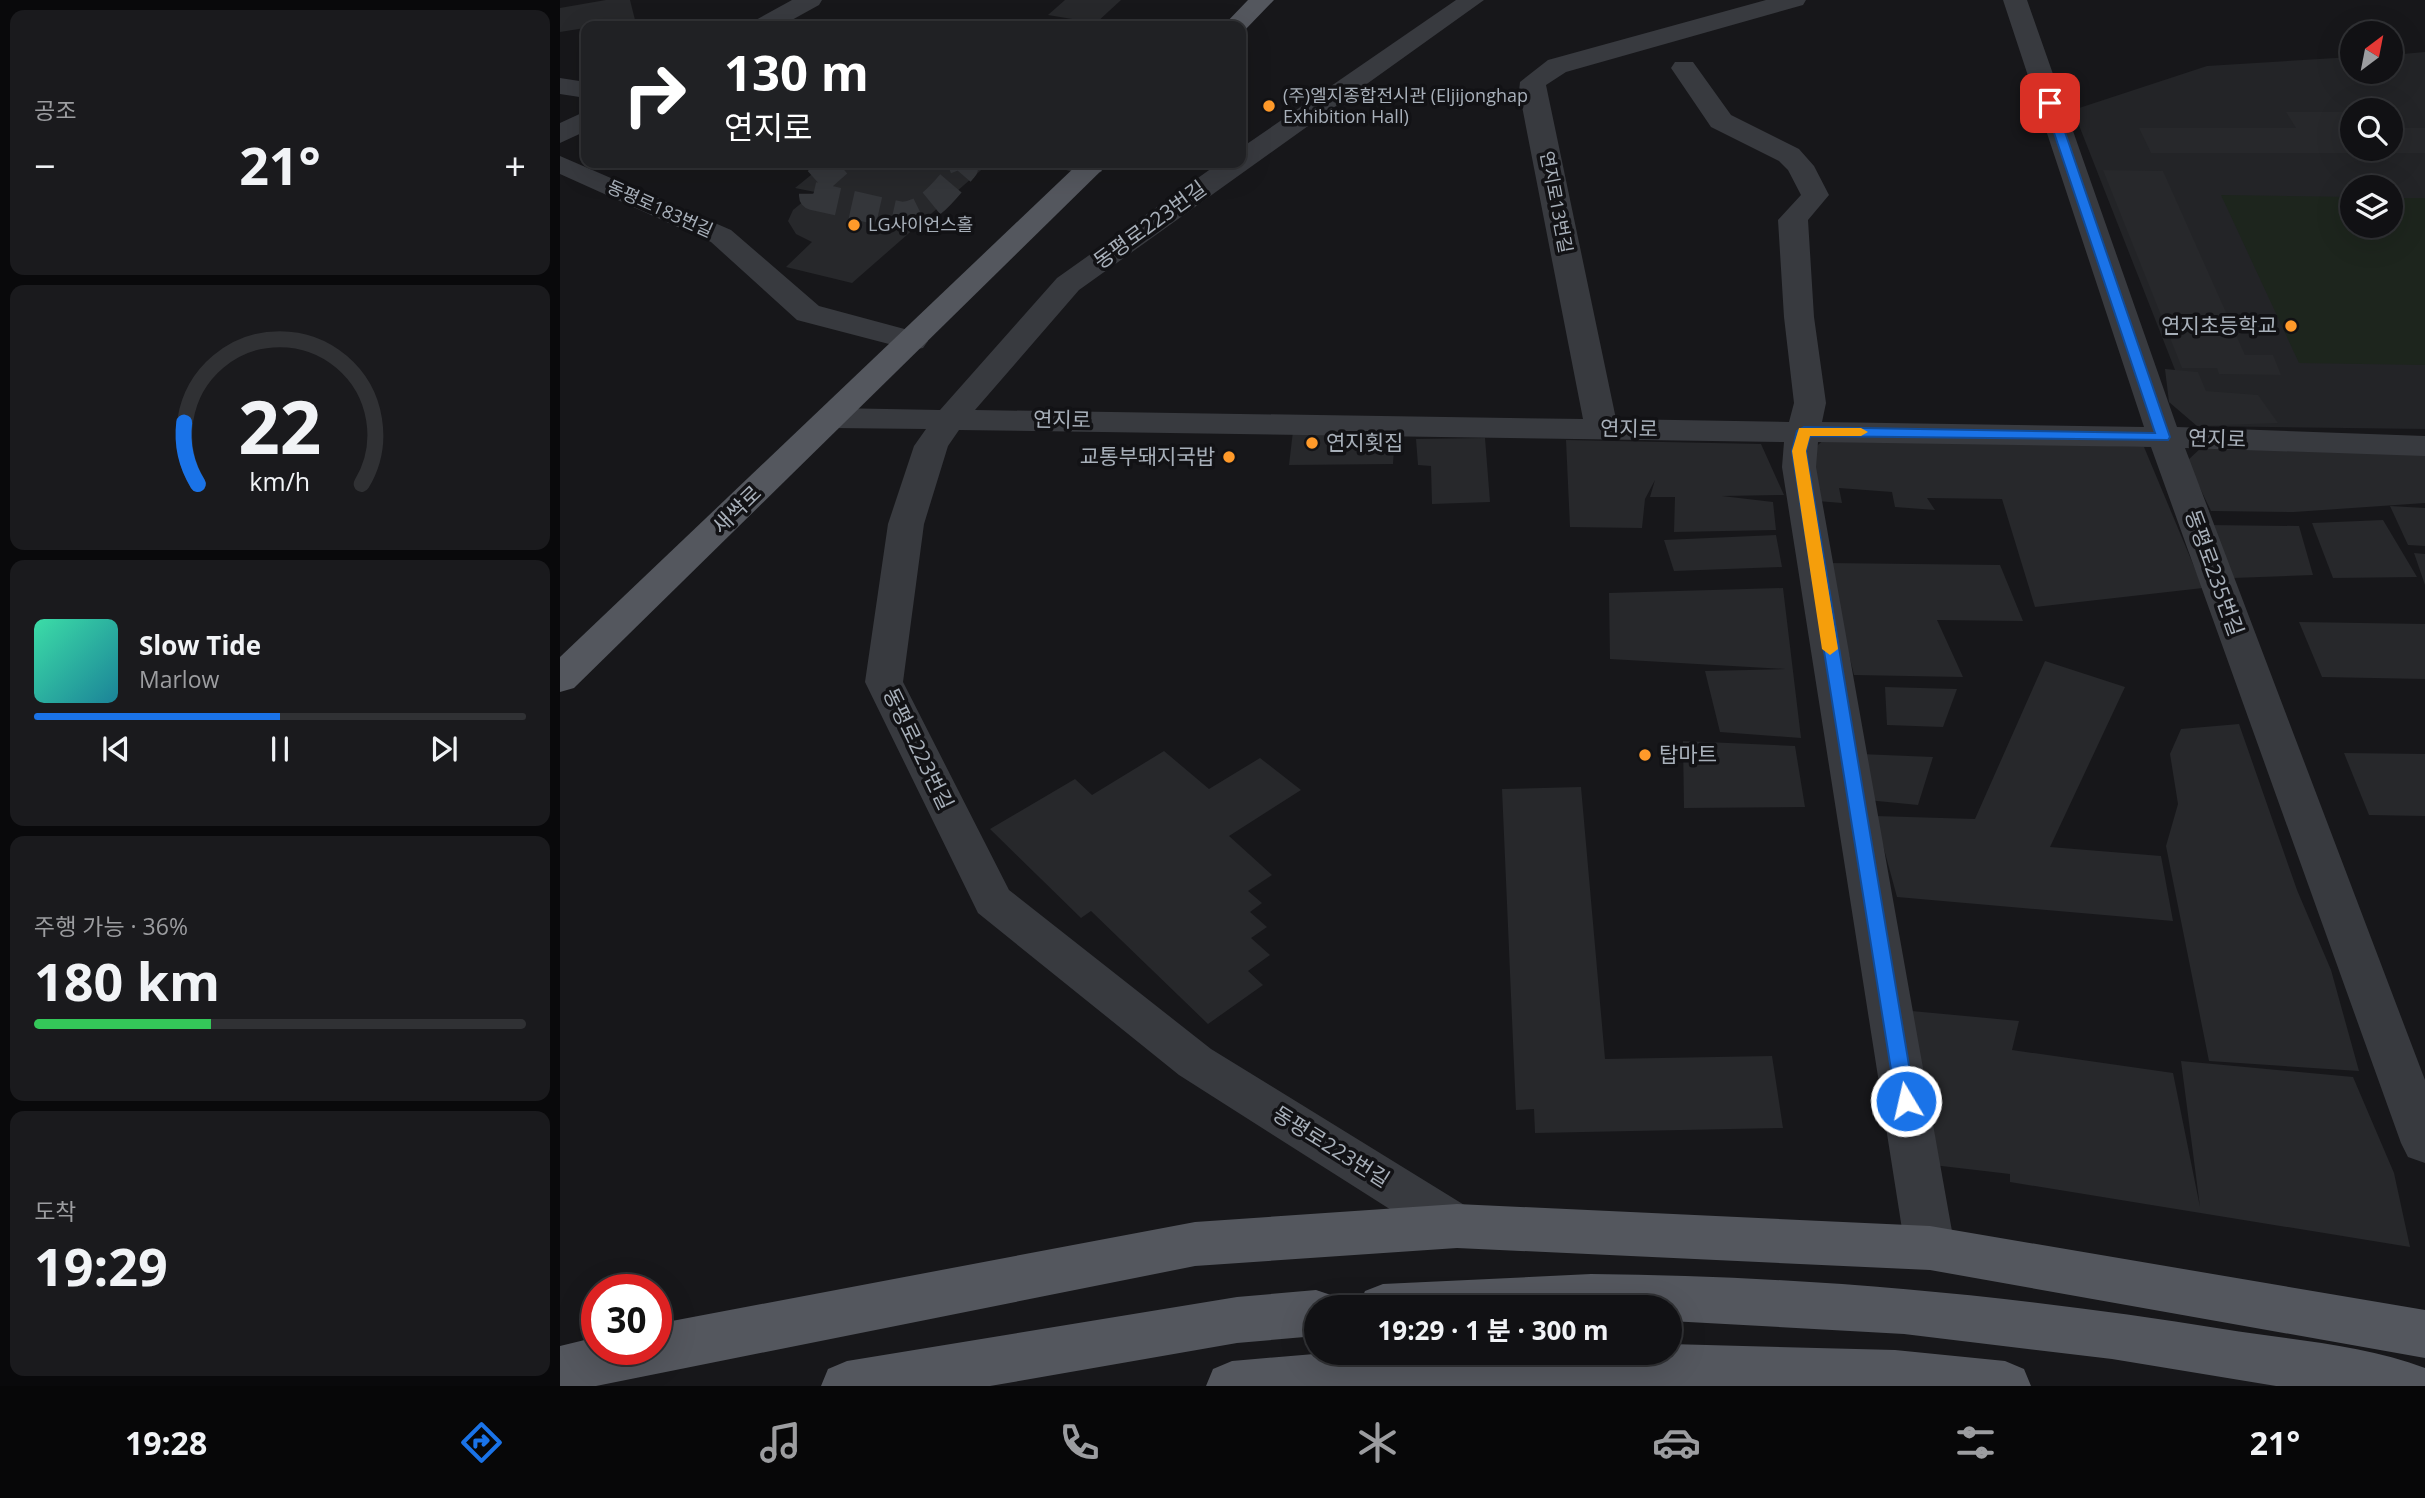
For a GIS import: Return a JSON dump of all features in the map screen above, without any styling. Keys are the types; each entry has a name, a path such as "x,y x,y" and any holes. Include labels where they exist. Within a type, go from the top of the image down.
{"main road":[{"path":"1240,21 1262,0"},
{"name":"새싹로","path":"560,679 912,341 1081,168"},
{"path":"672,1346 1195,1244 1457,1226 1930,1248 2425,1334"},
{"path":"1682,1298 1867,1307 2084,1329 2403,1385"},
{"path":"847,1386 1237,1320 1304,1314"},
{"path":"1232,1386 1480,1363 1895,1374 2005,1386"},
{"path":"560,1370 582,1365"}],"street":[{"path":"772,21 810,0"},
{"name":"동평로223번길","path":"1246,157 1472,0"},
{"name":"연지로13번길","path":"1601,428 1532,91 1533,82 1557,66 1794,0"},
{"name":"동평로235번길","path":"2015,0 2164,437 2425,1143"},
{"path":"1684,68 1721,121 1789,155 1800,166 1815,195 1813,202 1797,212 1793,220 1799,317 1810,403 1800,467 1930,1248"},
{"path":"560,86 581,89"},
{"path":"560,135 581,122"},
{"name":"동평로183번길","path":"560,164 721,236 808,313 912,341"},
{"name":"동평로223번길","path":"1231,168 1068,284 950,418 931,446 906,524 884,682 993,901 1195,1062 1457,1226"},
{"name":"연지로","path":"833,418 2164,437 2425,446"}],"shaded area":[{"name":"연지초등학교","path":"2425,52 2425,429 2197,426 2073,110 2207,66 2340,58 2340,84 2403,84 2403,54"},
{"path":"2221,195 2340,197 2340,238 2403,238 2403,198 2425,198 2425,365 2299,363"}],"building":[{"path":"606,0 630,0 635,20 581,21 581,29 560,32 560,8"},
{"path":"1065,0 1121,0 1098,21 1048,15"},
{"path":"2286,112 2340,112 2340,153 2151,153 2139,128 2296,128"},
{"path":"2403,128 2425,128 2425,153 2403,153"},
{"name":"LG사이언스홀","path":"801,168 983,168 852,283 786,267 812,242 796,234 788,221 793,210 815,192 795,188 816,171"},
{"path":"2103,170 2163,171 2245,355 2273,355 2281,375 2219,374 2217,368 2182,368"},
{"path":"2165,369 2198,372 2206,391 2258,395 2278,423 2197,426 2169,402"},
{"path":"1293,431 1395,434 1393,464 1289,465"},
{"path":"1485,438 1490,502 1432,504 1431,466 1418,465 1416,439"},
{"path":"1826,438 2144,447 2203,588 2035,607 2002,499 1927,498 1935,510 1895,507 1892,492 1839,488 1842,503 1805,500 1811,451"},
{"path":"1566,440 1761,444 1784,495 1722,496 1773,502 1776,530 1674,532 1675,497 1650,497 1655,480 1645,499 1642,528 1570,527"},
{"path":"2203,446 2425,455 2425,503 2294,512 2211,511 2187,461"},
{"path":"2390,506 2425,508 2425,546 2408,545"},
{"path":"2383,520 2417,577 2333,578 2312,523"},
{"path":"2208,525 2299,526 2313,575 2233,578"},
{"path":"1776,535 1782,567 1674,571 1664,540"},
{"path":"2414,553 2425,554 2425,585"},
{"path":"1827,563 2000,565 2023,621 1937,620 1963,677 1854,675"},
{"path":"1783,588 1801,738 1720,732 1705,671 1786,669 1610,659 1609,593"},
{"path":"2299,622 2425,624 2425,679 2322,677"},
{"path":"2045,661 2125,687 2050,847 2161,856 2173,921 1897,897 1875,816 1975,819"},
{"path":"1885,687 1957,689 1943,727 1887,725"},
{"path":"2239,724 2297,890 2331,970 2359,1071 2209,1061 2166,846 2178,804 2170,754 2181,729"},
{"path":"1683,741 1795,746 1805,807 1684,808"},
{"path":"1164,751 1209,789 1260,758 1301,790 1229,836 1272,875 1248,891 1262,903 1250,912 1267,927 1251,938 1270,955 1248,971 1263,985 1208,1024 1091,911 1081,918 990,829 1075,779 1092,795"},
{"path":"2344,753 2425,754 2425,816 2369,815"},
{"path":"1860,754 1933,757 1918,805 1867,800"},
{"path":"1581,787 1605,1059 1772,1056 1783,1128 1535,1133 1534,1109 1516,1110 1502,789"},
{"path":"1890,1009 2019,1021 2012,1050 2173,1073 2200,1207 2181,1061 2353,1077 2394,1173 2410,1247 2010,1182 2010,1174 1916,1163"}],"tunnel":[{"path":"832,168 813,185 813,196 902,216 921,210 937,199 964,168"}],"slow traffic":[{"path":"1830,649 1799,451 1804,431 1861,432"}],"place":[{"name":"(주)엘지종합전시관 (Eljijonghap Exhibition Hall)","path":"1269,106"},
{"name":"LG사이언스홀","path":"854,225"},
{"name":"연지초등학교","path":"2291,326"},
{"name":"연지횟집","path":"1312,443"},
{"name":"교통부돼지국밥","path":"1229,457"},
{"name":"탑마트","path":"1645,755"}],"route":[{"path":"1906,1101 1799,451 1804,431 2164,437 2050,103"}]}
